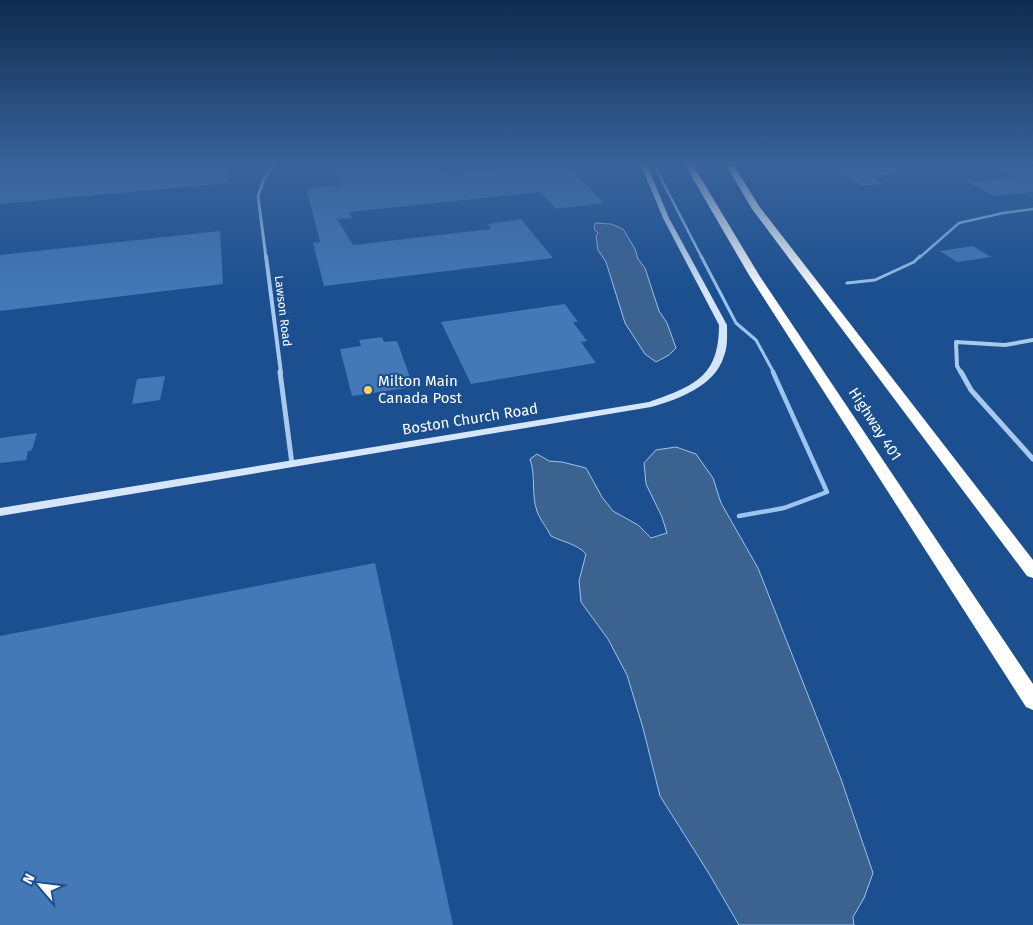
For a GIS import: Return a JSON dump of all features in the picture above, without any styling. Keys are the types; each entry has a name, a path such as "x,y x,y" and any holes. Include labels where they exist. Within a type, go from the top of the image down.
{"highway":[{"name":"Highway 401","path":"715,208 754,275 1033,702"},
{"path":"756,208 1033,572"}],"street":[{"name":"Lawson Road","path":"260,208 292,464"},
{"name":"Boston Church Road","path":"0,512 651,404 672,397 703,381 714,370 722,356 725,342 723,325 662,208"},
{"path":"1033,340 1005,345 956,342 957,366 971,390 1033,459"}],"water":[{"path":"595,223 611,224 623,229 635,249 638,259 645,268 659,311 667,323 676,348 669,355 656,362 645,354 625,323 606,262 598,250 596,236 598,233 594,229"},
{"path":"676,447 696,454 713,478 721,503 758,568 841,779 873,873 864,898 853,917 854,925 739,925 660,796 627,675 608,639 581,602 579,581 586,554 574,545 551,536 538,514 535,505 533,472 530,459 537,454 549,461 586,468 602,497 613,511 638,525 651,538 667,533 662,517 646,484 644,463 656,450"}],"building":[{"path":"311,208 386,208 349,212 352,218 337,219 353,245 491,229 488,224 521,219 553,258 324,286 313,243 320,242"},
{"path":"220,231 223,284 0,311 0,255"},
{"path":"973,246 991,257 957,262 940,251"},
{"path":"565,304 578,322 573,322 587,341 581,342 596,363 471,384 441,322"},
{"path":"382,337 384,342 397,341 412,383 405,384 406,388 352,396 340,349 361,346 359,340"},
{"path":"165,376 160,400 132,404 137,379"},
{"path":"37,433 32,450 28,451 26,460 0,463 0,438"},
{"path":"375,563 453,925 0,925 0,636"}],"waterway":[{"path":"676,208 702,258"},
{"path":"919,258 959,223 1003,213 1033,209"},
{"path":"701,256 736,323 756,340 774,373"},
{"path":"847,283 875,280 914,262 920,256"},
{"path":"739,516 784,508 827,492 773,372"}],"place":[{"name":"Milton Main Canada Post","path":"368,390"}]}
